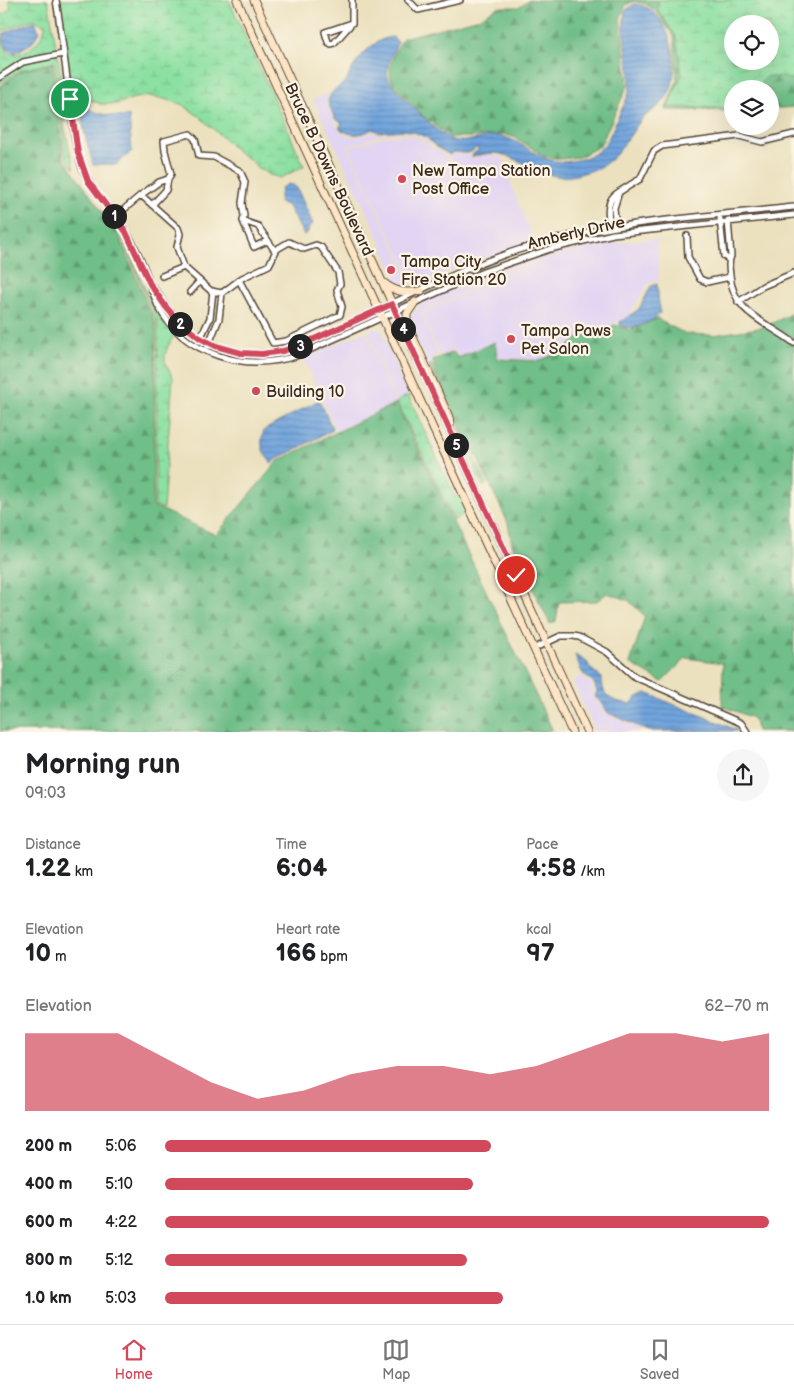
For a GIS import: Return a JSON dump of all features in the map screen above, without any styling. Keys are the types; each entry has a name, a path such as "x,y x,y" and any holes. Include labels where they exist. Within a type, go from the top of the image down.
{"main road":[{"name":"Bruce B Downs Boulevard","path":"237,0 572,732"},
{"name":"Bruce B Downs Boulevard","path":"254,0 587,732"},
{"path":"381,280 397,291 421,291"},
{"path":"415,302 407,314 407,324 449,417 451,433"}],"street":[{"name":"Amberly Drive","path":"56,0 75,141 80,162 88,181 131,240 158,306 168,322 181,335 196,346 219,356 239,361 282,360 303,353 381,313"},
{"path":"352,0 352,23 334,43 330,44 328,42 325,32 352,23"},
{"path":"408,0 418,10 460,0"},
{"path":"0,77 23,62 64,54"},
{"path":"152,205 166,190 171,174 164,142 190,134 195,138 199,156 214,157 240,171 245,182 242,203 243,221 254,247 267,241"},
{"path":"613,234 611,208 618,192 640,178 654,152 662,146 739,136 762,142 794,134"},
{"path":"115,217 158,182 168,179"},
{"path":"141,195 178,228 180,234 177,248 184,267 213,291 222,293"},
{"name":"Amberly Drive","path":"393,308 421,291 480,264 518,250 592,230 794,207"},
{"path":"727,214 731,256 729,260 730,277 733,294 738,302 754,317 794,343"},
{"path":"720,215 724,256 729,260"},
{"name":"Amberly Drive","path":"150,284 178,321 209,343 232,351 250,354 283,351 393,308 415,302 483,272 558,246 613,234 794,215"},
{"path":"243,221 258,226 275,252"},
{"path":"687,236 688,257 700,279 707,282 730,277"},
{"path":"206,350 217,326 222,293 239,280 269,265 275,252 289,242 304,249 316,245 321,247 338,272 340,284 337,290 342,307 340,315 286,341 273,343 239,280"},
{"path":"162,276 184,267"},
{"path":"738,302 763,286 794,273"},
{"path":"190,292 200,281"},
{"path":"196,346 209,322 213,291"},
{"path":"209,322 217,326"},
{"path":"535,648 561,636 568,635 591,642 607,652 635,677 741,723 747,732"}],"shaded area":[{"path":"329,92 326,103 340,132 349,136 359,137 372,132 378,134 404,132 425,139 432,145 401,133 379,136 347,146 412,284 409,286 399,285 381,242 313,100"},
{"path":"401,135 422,142 442,153 455,167 459,177 500,158 534,241 414,284 349,147 380,138"},
{"path":"454,154 469,155 471,158 490,155 503,157 510,178 500,157 460,174 447,156 450,157"},
{"path":"657,239 659,280 648,284 630,313 620,321 575,338 567,348 540,360 498,358 495,342 458,357 453,350 440,356 423,313 542,258 604,244"},
{"path":"584,246 541,257 422,312 438,356 431,359 432,364 429,366 409,324 411,316 423,301 532,257"},
{"path":"375,328 382,331 408,395 397,402 367,331"},
{"path":"365,331 396,403 336,431 304,359"},
{"path":"581,675 583,679 591,682 594,691 593,697 606,714 644,731 595,731 573,682"}],"green space":[{"path":"8,0 48,0 62,81 59,88 65,129 74,169 66,158 55,62 21,70 0,83 0,17 11,8","holes":["34,19 45,24 44,31 35,45 21,53 14,54 8,52 2,42 2,31"]},
{"path":"55,0 229,0 304,166 281,178 270,175 256,167 251,160 242,155 199,116 181,104 149,96 134,98 116,104 101,104 79,96 70,87"},
{"path":"529,0 794,0 794,107 779,108 779,80 724,80 724,111 665,110 677,81 674,37 657,12 646,4 634,1 626,5 620,18 628,85 600,146 579,157 560,159 544,156 516,138 504,134 450,137 423,116 394,85 391,79 390,67 394,55 403,38 480,18 498,7 519,7"},
{"path":"658,0 794,0 794,79 767,76 763,80 724,80 724,108 668,107 682,75 676,36 658,10"},
{"path":"53,63 64,159 119,235 156,326 153,506 216,535 278,461 396,403 552,729 547,732 0,731 0,86 21,71"},
{"path":"122,236 150,300 157,313 174,335 165,356 166,365 173,377 163,509 155,505 158,326"},
{"path":"794,312 794,731 757,731 753,718 722,706 723,663 686,658 662,682 630,663 645,616 628,600 607,593 597,601 559,602 556,621 550,624 512,545 508,523 476,455 467,442 438,378 433,360 453,352 458,358 495,342 497,359 539,361 566,349 576,339 615,325 630,330 658,318 686,334 713,335 765,327"},
{"path":"432,364 450,411 487,484 483,486 429,366"},
{"path":"408,395 455,497 462,495 469,511 454,520 397,402"}],"water":[{"path":"634,4 646,7 657,15 665,26 673,55 674,70 672,84 665,99 642,120 611,160 590,171 569,176 548,174 501,154 493,153 471,156 479,149 476,148 468,153 453,152 450,155 435,146 426,137 404,130 378,132 372,129 359,134 351,134 339,128 342,123 335,119 328,102 331,93 345,82 363,54 380,40 393,37 398,42 389,64 388,77 419,113 450,138 456,141 468,141 499,136 512,140 536,154 555,161 567,162 580,159 598,152 605,145 628,94 630,78 624,36 624,19 625,11"},
{"path":"35,21 39,32 32,43 15,53 7,49 3,40 4,33"},
{"path":"86,108 101,114 129,116 132,151 116,165 93,165 82,120 83,109"},
{"path":"289,184 297,188 313,224 309,226 308,232 304,235 287,205 279,203 281,188"},
{"path":"657,284 660,313 652,320 636,327 620,325 620,322 639,309 651,286"},
{"path":"319,400 333,430 277,459 272,464 262,448 264,430"},
{"path":"575,655 587,662 590,668 602,678 606,695 614,700 631,704 636,698 646,693 737,731 649,731 608,713 602,703 595,697 597,691 593,681 583,673"}],"place":[{"name":"New Tampa Station Post Office","path":"402,179"},
{"name":"Tampa City Fire Station 20","path":"391,270"},
{"name":"Tampa Paws Pet Salon","path":"511,339"},
{"name":"Building 10","path":"256,391"}],"route":[{"path":"70,99 75,141 80,162 88,181 131,240 150,284 166,307 190,332 216,346 232,351 250,354 272,353 303,344 392,304 516,575"}]}
